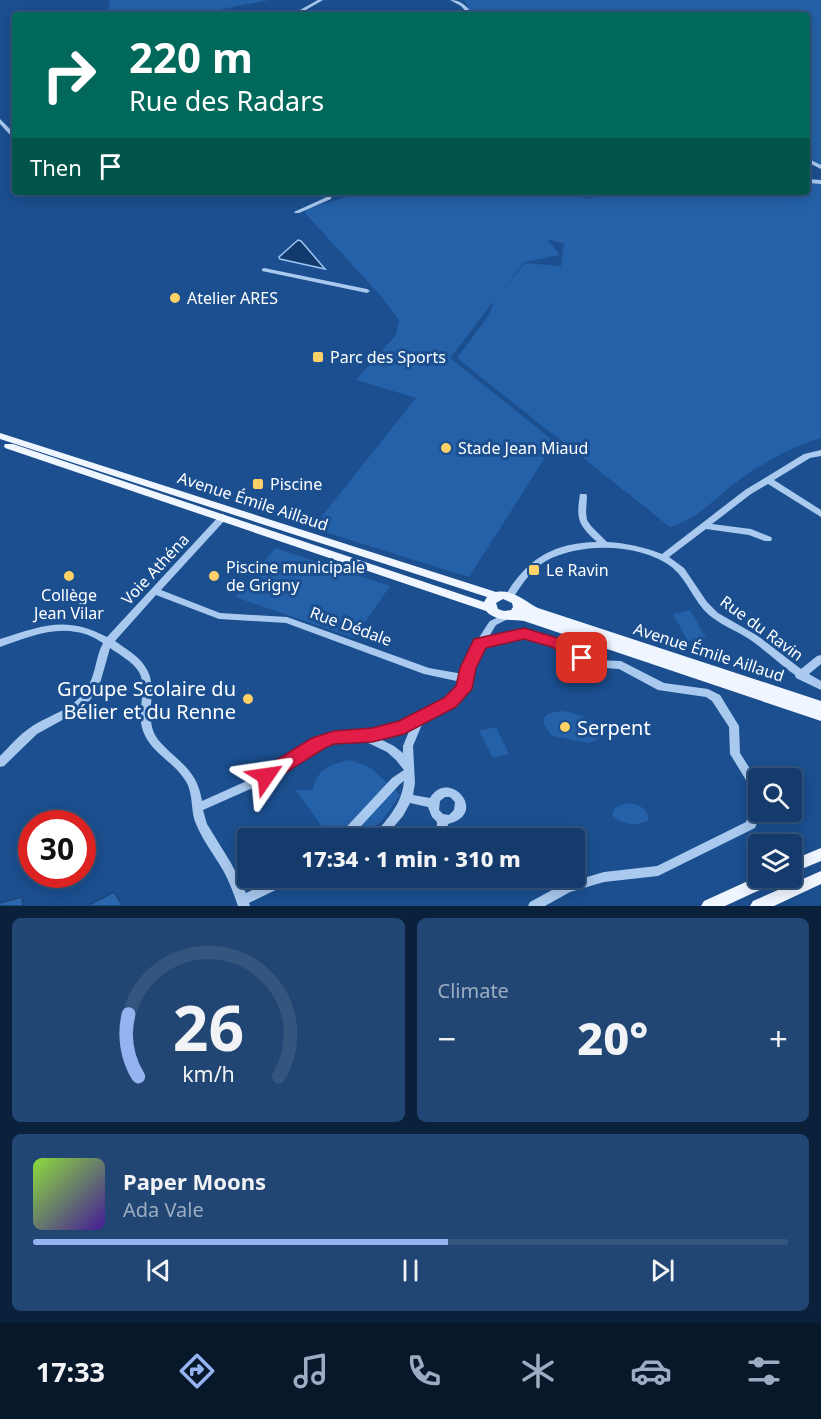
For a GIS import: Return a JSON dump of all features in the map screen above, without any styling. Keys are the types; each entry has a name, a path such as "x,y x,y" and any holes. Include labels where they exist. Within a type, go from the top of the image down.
{"main road":[{"name":"Avenue Émile Aillaud","path":"0,436 493,609 498,615 525,617 821,716"},
{"name":"Avenue Émile Aillaud","path":"0,443 493,609"},
{"name":"Avenue Émile Aillaud","path":"515,600 545,614 821,706"},
{"path":"493,609 515,600 518,610 509,616"},
{"path":"802,863 821,854"},
{"path":"758,906 821,877"},
{"path":"709,906 748,888"}],"street":[{"path":"299,12 321,0"},
{"path":"452,0 463,5 469,12"},
{"path":"0,122 12,134"},
{"path":"297,212 329,198"},
{"path":"264,270 367,291"},
{"path":"662,558 768,480 807,456 821,453"},
{"path":"768,480 821,514"},
{"path":"583,496 585,503 582,515 585,524 605,545"},
{"name":"Voie Athéna","path":"109,641 223,517"},
{"path":"705,526 752,532 768,539"},
{"name":"Rue du Ravin","path":"515,600 526,572 558,551 605,545 635,549 662,558 681,571 712,613 753,637 800,675 821,686"},
{"name":"Rue Dédale","path":"154,591 219,616 287,620 428,671 467,679"},
{"path":"199,807 253,783 319,743 345,735 363,735 398,729 418,721 455,699 464,689 468,668 493,609"},
{"path":"0,643 44,629 66,626 85,629 109,641 140,666 145,674 146,722 152,738 188,776 199,807 201,823 236,881 243,904 271,888"},
{"path":"480,643 524,634 562,645 594,664 621,665 662,687 708,693 716,698 734,726 735,754 754,784 757,795 758,806 751,825 684,860 658,871 604,877 567,888 534,906"},
{"path":"0,763 28,735 68,713 86,697 98,677 103,650 109,641"},
{"path":"800,675 821,659"},
{"path":"387,828 396,818 407,798 408,746 418,721"},
{"path":"363,735 394,750 403,758 409,770"},
{"path":"352,828 409,770"},
{"path":"448,793 460,800 462,805 457,816 442,818 436,815 432,803 435,798 448,793"},
{"path":"407,798 432,803"},
{"path":"442,818 442,828"}],"shaded area":[{"path":"110,0 269,0 208,12 94,12 109,9"},
{"path":"460,0 821,0 821,165 810,162 810,12 470,12 465,1"},
{"path":"810,183 821,184 821,438 792,449 764,464 746,475 700,512 670,527 457,358 489,315 494,301 450,358 555,442 469,577 318,530 320,528 314,526 416,398 356,380 396,335 399,320 380,295 305,213 306,209 354,195 568,195 591,199 596,195 810,195","holes":["547,239 564,244 561,266 525,263 501,292 524,262 560,255"]},
{"path":"298,240 325,269 280,259 279,257"},
{"path":"275,548 390,586 354,638 235,597"},
{"path":"690,610 706,638 688,641 673,614"},
{"path":"562,711 579,715 594,723 603,730 601,737 590,743 552,736 544,725 543,719 549,713"},
{"path":"496,727 509,754 493,758 479,731"},
{"path":"350,760 371,768 400,795 382,821 373,828 323,828 296,790 313,790 317,777 337,763"},
{"path":"629,803 642,808 649,820 639,824 629,824 612,815 618,806"}],"building":[{"path":"114,892 122,905 87,906"},
{"path":"22,897 23,906 0,906 0,903"}],"place":[{"name":"Atelier ARES","path":"175,298"},
{"name":"Parc des Sports","path":"318,357"},
{"name":"Stade Jean Miaud","path":"446,448"},
{"name":"Piscine","path":"258,484"},
{"name":"Le Ravin","path":"534,570"},
{"name":"Collège Jean Vilar","path":"69,576"},
{"name":"Piscine municipale de Grigny","path":"214,576"},
{"name":"Groupe Scolaire du Bélier et du Renne","path":"248,699"},
{"name":"Serpent","path":"565,727"}],"route":[{"path":"266,776 309,748 334,737 372,735 404,727 450,703 464,689 468,668 480,643 524,634 556,642 568,647 582,658"}]}
